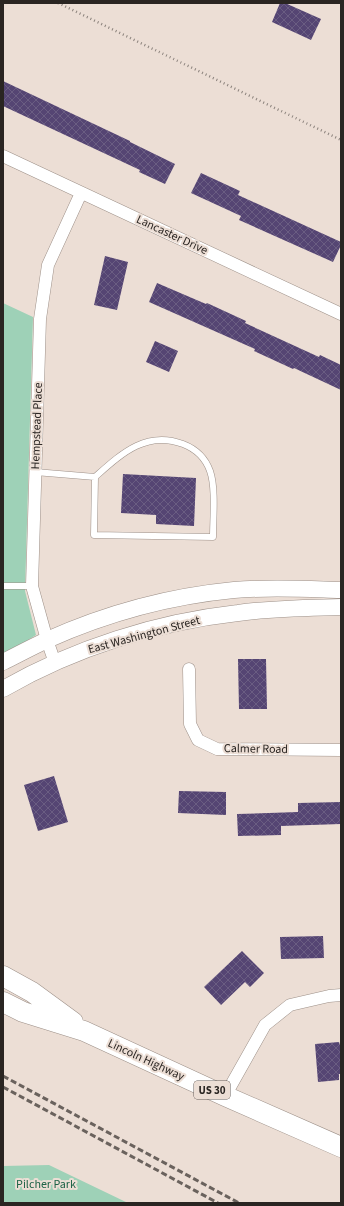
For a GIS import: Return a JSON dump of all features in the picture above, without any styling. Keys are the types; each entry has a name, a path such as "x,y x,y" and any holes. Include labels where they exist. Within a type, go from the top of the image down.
{"main road":[{"name":"Lincoln Highway","path":"3,976 32,992 84,1031"},
{"name":"Lincoln Highway","path":"3,1002 23,1012 84,1031 225,1096 341,1147"}],"street":[{"name":"Lancaster Drive","path":"3,156 341,314"},
{"name":"Hempstead Place","path":"55,663 32,586 40,319 48,265 81,193"},
{"name":"East Washington Street","path":"3,662 47,640 88,624 163,602 200,594 235,590 341,590"},
{"name":"East Washington Street","path":"3,689 55,663 91,648 167,626 203,618 273,609 341,607"},
{"name":"Calmer Road","path":"189,669 190,724 198,740 217,749 341,750"},
{"path":"225,1096 265,1025 290,1005 329,996 341,995"}],"lane":[{"path":"35,472 95,477 116,458 134,446 150,440 172,440 194,448 205,459 210,471 213,486 213,538 94,535 95,477"},
{"path":"3,586 32,586"}],"path":[{"path":"58,3 341,140"}],"green space":[{"path":"3,303 33,317 25,591 36,635 3,656"},
{"name":"Pilcher Park","path":"49,1165 128,1203 3,1203 3,1166"}],"building":[{"path":"280,3 285,3 321,19 311,40 272,22"},
{"path":"3,81 175,164 165,184 139,172 140,170 3,106"},
{"path":"201,173 240,191 238,195 341,242 333,262 239,220 241,216 191,193"},
{"path":"105,256 128,262 117,310 94,305"},
{"path":"157,283 206,304 207,303 246,321 245,323 319,357 320,355 341,365 341,390 254,351 255,349 149,302"},
{"path":"155,341 178,351 169,372 146,362"},
{"path":"123,474 196,478 194,526 156,524 156,515 121,513"},
{"path":"238,659 266,659 267,709 239,709"},
{"path":"54,776 68,822 38,831 24,785"},
{"path":"179,791 226,792 226,815 178,813"},
{"path":"341,802 341,824 281,826 281,835 238,836 237,814 298,812 298,803"},
{"path":"323,936 324,958 281,959 280,937"},
{"path":"242,951 264,973 250,987 245,982 221,1005 204,987"},
{"path":"339,1042 341,1045 341,1074 339,1074 339,1080 318,1082 315,1044"}],"railway":[{"path":"3,1076 239,1203"},
{"path":"3,1087 218,1203"}]}
